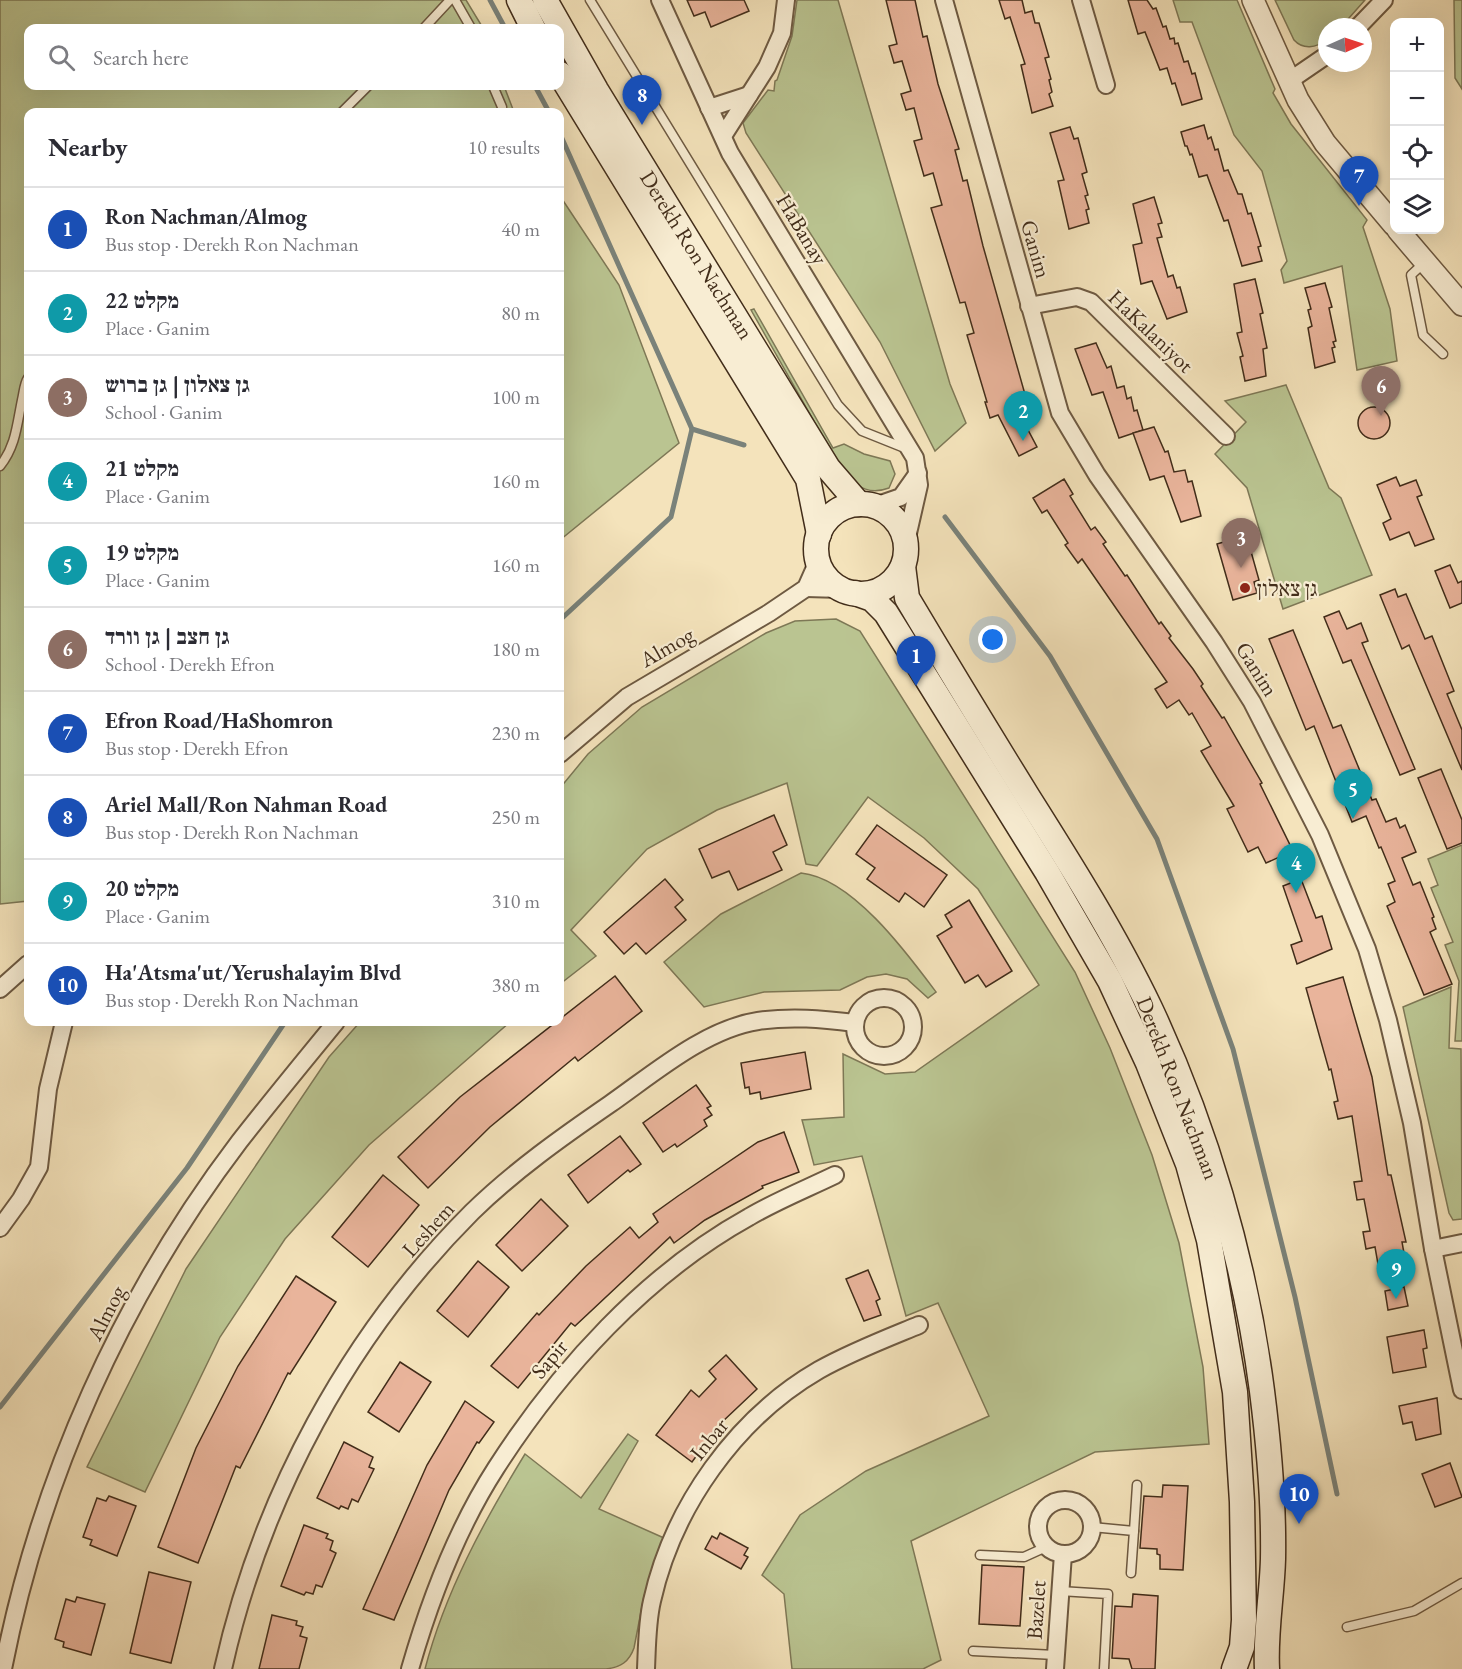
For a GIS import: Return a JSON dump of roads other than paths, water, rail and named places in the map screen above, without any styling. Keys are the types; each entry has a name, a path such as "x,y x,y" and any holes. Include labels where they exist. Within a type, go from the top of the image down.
{"main road":[{"path":"519,0 531,24"},
{"name":"Derekh Ron Nachman","path":"545,0 559,24"},
{"name":"Derekh Ron Nachman","path":"564,34 596,90 828,468 867,505"},
{"name":"Derekh Ron Nachman","path":"564,81 808,479 819,534"},
{"path":"867,505 895,519 906,542 903,566 898,575 884,588 865,594 848,591 824,575 818,561 819,534 834,513 846,506 867,505"},
{"name":"Derekh Ron Nachman","path":"903,566 908,598 1131,970 1169,1054 1206,1154 1241,1276 1262,1389 1271,1489 1273,1557 1266,1637 1267,1669"},
{"name":"Derekh Ron Nachman","path":"848,591 872,599 886,612 1058,890 1129,1020 1188,1164 1217,1281 1238,1428 1244,1620 1242,1647 1234,1669"}],"street":[{"name":"HaBanay","path":"660,0 730,153 915,458 919,485 906,542"},
{"path":"723,136 767,67 782,33 786,0"},
{"name":"Ganim","path":"944,0 1060,413 1097,475 1214,642 1252,702 1320,835 1367,949 1388,1020 1412,1123 1433,1250 1462,1390"},
{"path":"1081,0 1106,85"},
{"path":"1253,0 1289,81 1325,142 1390,219"},
{"path":"1367,18 1384,0"},
{"path":"1289,81 1318,61"},
{"path":"709,108 749,95"},
{"path":"1402,234 1462,305"},
{"name":"HaKalaniyot","path":"1029,306 1077,297 1091,302 1226,436"},
{"path":"867,505 901,497 918,473"},
{"path":"818,561 806,588 848,591"},
{"name":"Almog","path":"564,751 627,697 769,614 806,588"},
{"path":"0,989 24,968"},
{"name":"Leshem","path":"223,1669 247,1575 307,1437 345,1372 373,1331 407,1287 473,1212 553,1143 655,1070 720,1033 755,1021 791,1017 855,1023"},
{"path":"0,1228 21,1199 39,1167 48,1089 63,1026"},
{"name":"Almog","path":"3,1669 19,1597 48,1498 77,1423 140,1296 185,1221 239,1143 333,1026"},
{"name":"Sapir","path":"410,1669 420,1633 447,1567 495,1469 552,1389 584,1352 641,1296 687,1258 748,1217 835,1175"},
{"path":"1433,1250 1462,1243"},
{"name":"Inbar","path":"646,1669 652,1601 670,1548 691,1501 717,1461 739,1434 785,1392 854,1352 919,1325"},
{"path":"1061,1499 1078,1503 1089,1514 1092,1527 1085,1545 1071,1553 1063,1554 1046,1547 1041,1540 1037,1523 1040,1514 1053,1502 1061,1499"},
{"name":"Bazelet","path":"1055,1662 1063,1554"},
{"path":"1271,1599 1275,1654 1281,1669"}],"lane":[{"path":"434,0 440,9"},
{"path":"427,24 450,0"},
{"path":"455,0 469,24"},
{"path":"590,0 838,405 862,431 910,450"},
{"path":"346,108 364,90"},
{"path":"495,90 501,107"},
{"path":"1426,261 1412,275 1418,311 1423,334 1443,354"},
{"path":"0,466 9,456 17,435 18,417 24,394"},
{"path":"1131,1573 1137,1485"},
{"path":"1092,1527 1134,1531"},
{"path":"980,1555 1023,1557 1046,1547"},
{"path":"1347,1627 1414,1611 1462,1583"},
{"path":"1060,1591 1108,1594 1104,1669"},
{"path":"973,1651 1055,1662"}],"waterway":[{"path":"490,0 503,24"},
{"path":"537,90 547,108"},
{"path":"564,143 692,429 744,445"},
{"path":"564,616 671,517 692,429"},
{"path":"945,517 1050,656 1157,839 1233,1049 1295,1297 1337,1494"},
{"path":"0,1407 187,1168 282,1026"}],"place":[{"name":"Ariel Mall/Ron Nahman Road","path":"642,125"},
{"name":"Efron Road/HaShomron","path":"1359,206"},
{"name":"גן חצב | גן וורד","path":"1381,416"},
{"name":"מקלט 22","path":"1023,441"},
{"name":"גן צאלון | גן ברוש","path":"1241,568"},
{"name":"גן צאלון","path":"1245,588"},
{"name":"Ron Nachman/Almog","path":"916,686"},
{"name":"מקלט 19","path":"1353,819"},
{"name":"מקלט 21","path":"1296,893"},
{"name":"מקלט 20","path":"1396,1299"},
{"name":"Ha'Atsma'ut/Yerushalayim Blvd","path":"1299,1524"}]}
